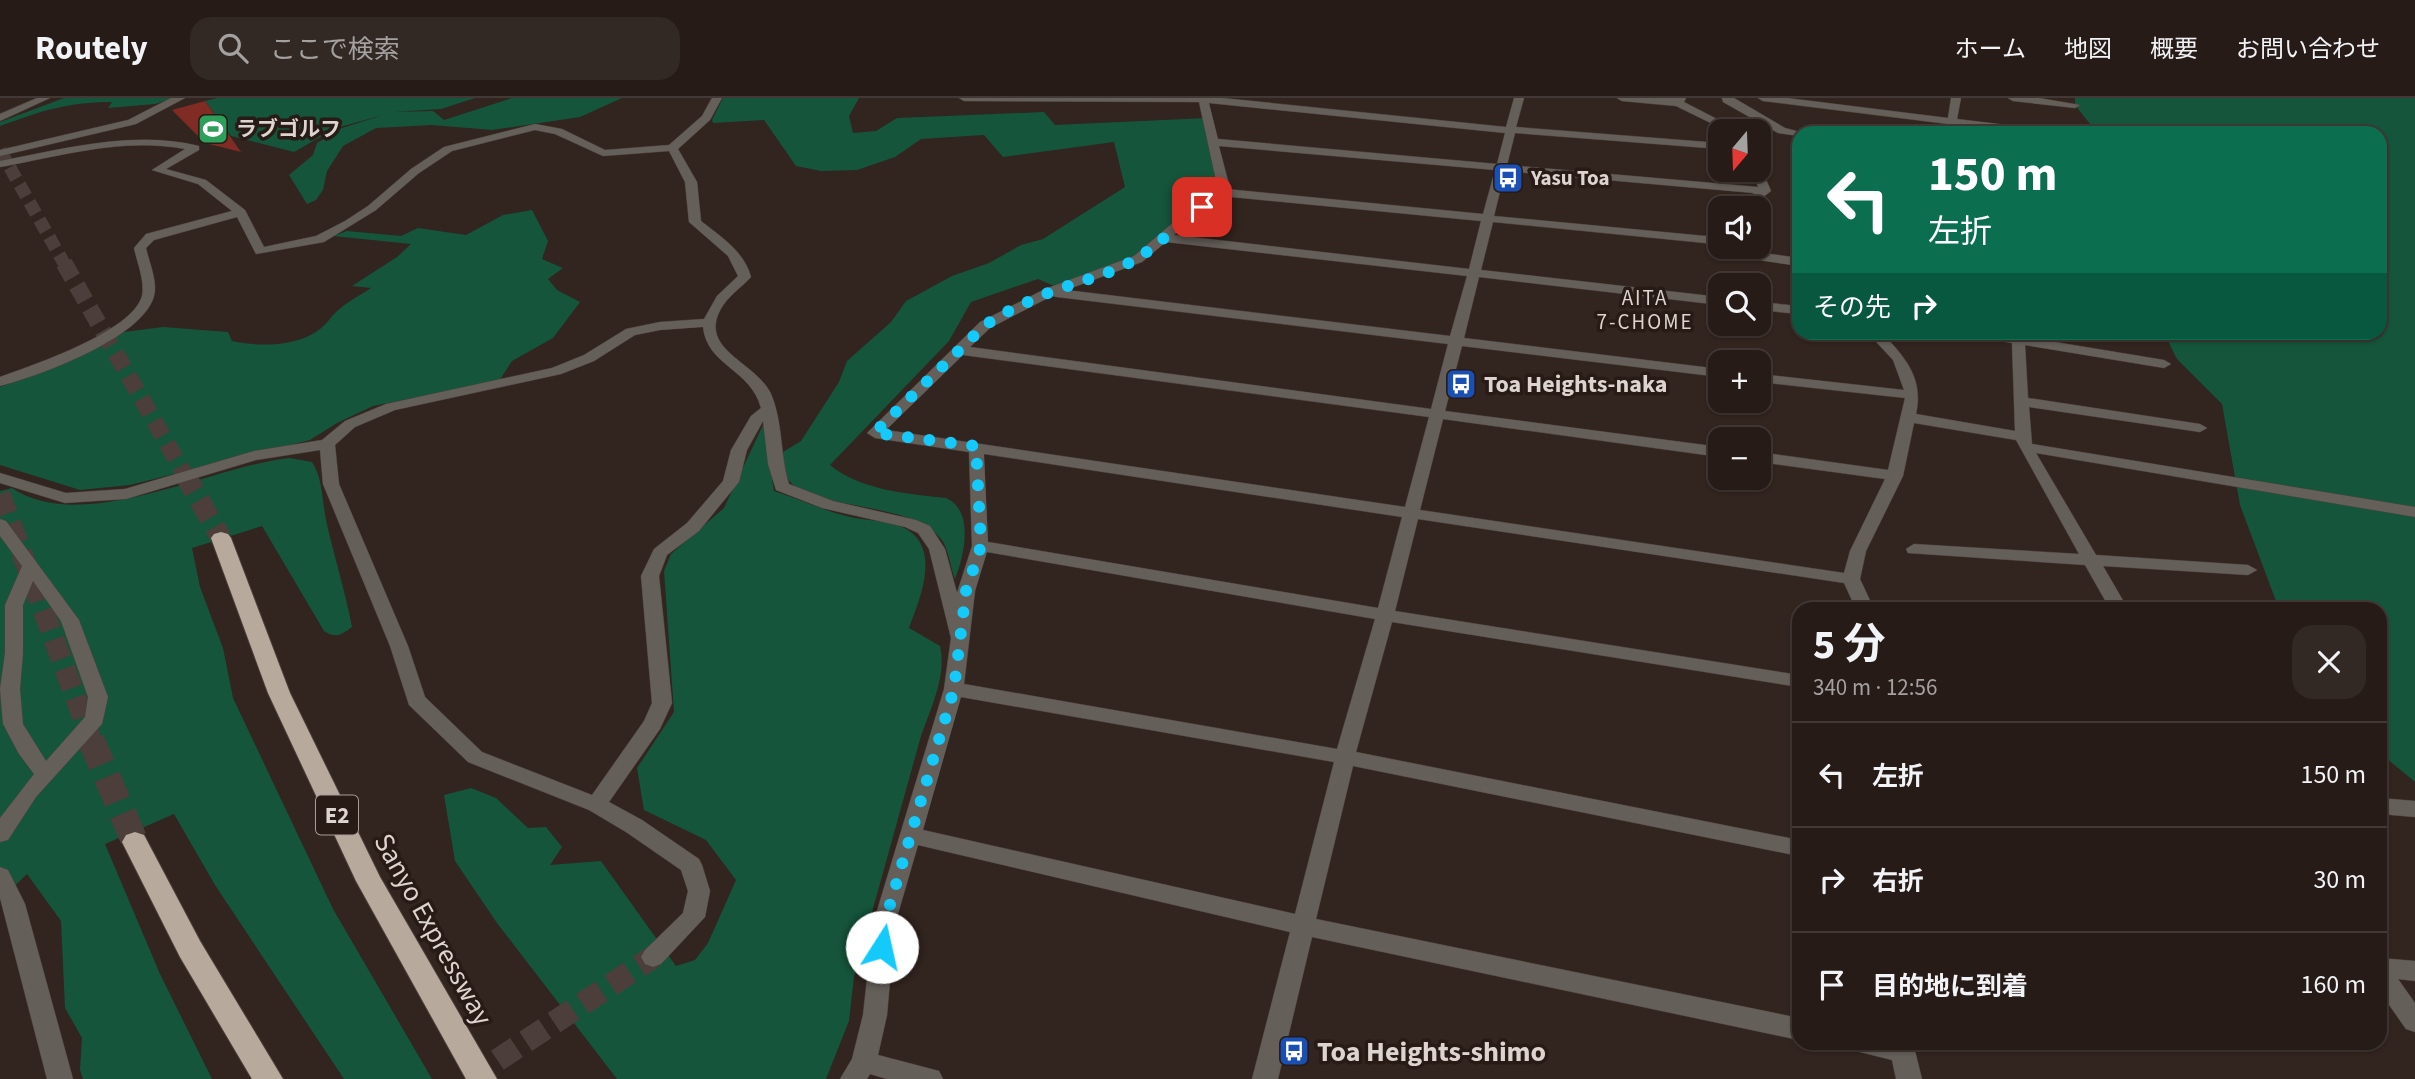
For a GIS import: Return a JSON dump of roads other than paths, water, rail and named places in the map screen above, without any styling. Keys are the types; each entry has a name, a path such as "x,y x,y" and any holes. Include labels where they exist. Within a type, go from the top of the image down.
{"highway":[{"name":"Sanyo Expressway","path":"221,538 279,694 356,856 482,1079"},
{"path":"135,842 190,949 268,1079"}],"street":[{"path":"0,118 45,98"},
{"path":"0,153 37,142 136,121 162,104 180,98"},
{"path":"0,164 114,145 178,143 195,148 157,170 202,182 241,212 260,251 320,239 372,208 415,171 448,149 535,127 558,131 603,153 672,148 706,118 717,98"},
{"path":"964,98 1203,98 1510,130 1708,145"},
{"path":"1203,98 1223,185 1219,192 1138,259 1107,273 1050,292 985,325 874,433 976,446 1851,579"},
{"path":"1265,1079 1345,757 1385,615 1519,98"},
{"path":"1622,98 1680,100 1714,119"},
{"path":"1729,98 1726,100 1782,131 1792,132"},
{"path":"1763,98 1992,126"},
{"path":"1953,126 1956,98"},
{"path":"2012,98 2075,105"},
{"path":"1212,142 1765,191"},
{"path":"672,148 691,182 695,222 724,246 743,268 745,277 719,298 710,323 710,341 716,351 734,362 762,389 768,410 777,474 782,487 828,505 909,523 924,530 937,549 959,636"},
{"path":"1762,182 1765,191"},
{"path":"1758,196 1765,191"},
{"path":"1219,192 1708,240"},
{"path":"0,383 119,331 139,313 148,296 140,248 150,237 241,212"},
{"path":"1166,238 1708,300"},
{"path":"1771,258 1792,261"},
{"path":"1050,292 1708,372"},
{"path":"1771,307 1792,309"},
{"path":"0,478 65,498 126,494 254,456 327,444 350,424 391,407 556,371 589,358 631,332 660,326 710,323"},
{"path":"1862,602 1851,579 1858,551 1895,475 1913,395 1899,359 1880,340"},
{"path":"2018,340 2024,442 2115,602"},
{"path":"2035,340 2164,363"},
{"path":"958,350 1708,450"},
{"path":"1771,378 1913,395"},
{"path":"2021,401 2200,428"},
{"path":"596,805 625,760 653,724 663,703 650,576 660,553 693,527 732,482 739,450 756,419 768,410"},
{"path":"1908,417 2024,442 2415,512"},
{"path":"327,444 331,484 399,646 416,700 475,757 596,805 634,826 691,865 699,891 694,916 653,957"},
{"path":"930,1079 859,1070 875,1015 884,925 954,689 966,591 981,546 976,446"},
{"path":"1771,459 1895,475"},
{"path":"0,524 70,620 99,697 95,719 29,792 0,834"},
{"path":"981,546 1385,615 1792,680"},
{"path":"1914,549 2248,570"},
{"path":"31,566 14,605 14,653 6,721 46,775"},
{"path":"954,689 1345,757 1792,847"},
{"path":"2387,807 2415,809"},
{"path":"911,835 1305,926 1792,1028"},
{"path":"0,876 14,904 60,1079"},
{"path":"2387,970 2415,971"},
{"path":"2387,980 2415,1022"},
{"path":"1903,1050 1909,1079"}],"tunnel":[{"path":"0,150 65,265"},
{"path":"64,263 185,475"},
{"path":"184,473 221,538"},
{"path":"0,494 92,742"},
{"path":"91,740 135,842"},
{"path":"469,1079 653,957"}],"place":[{"name":"ラブゴルフ","path":"213,129"},
{"name":"Yasu Toa","path":"1508,178"},
{"name":"Toa Heights-naka","path":"1461,384"},
{"name":"Toa Heights-shimo","path":"1294,1051"}],"district":[{"name":"AITA 7-CHOME","path":"1645,310"}]}
